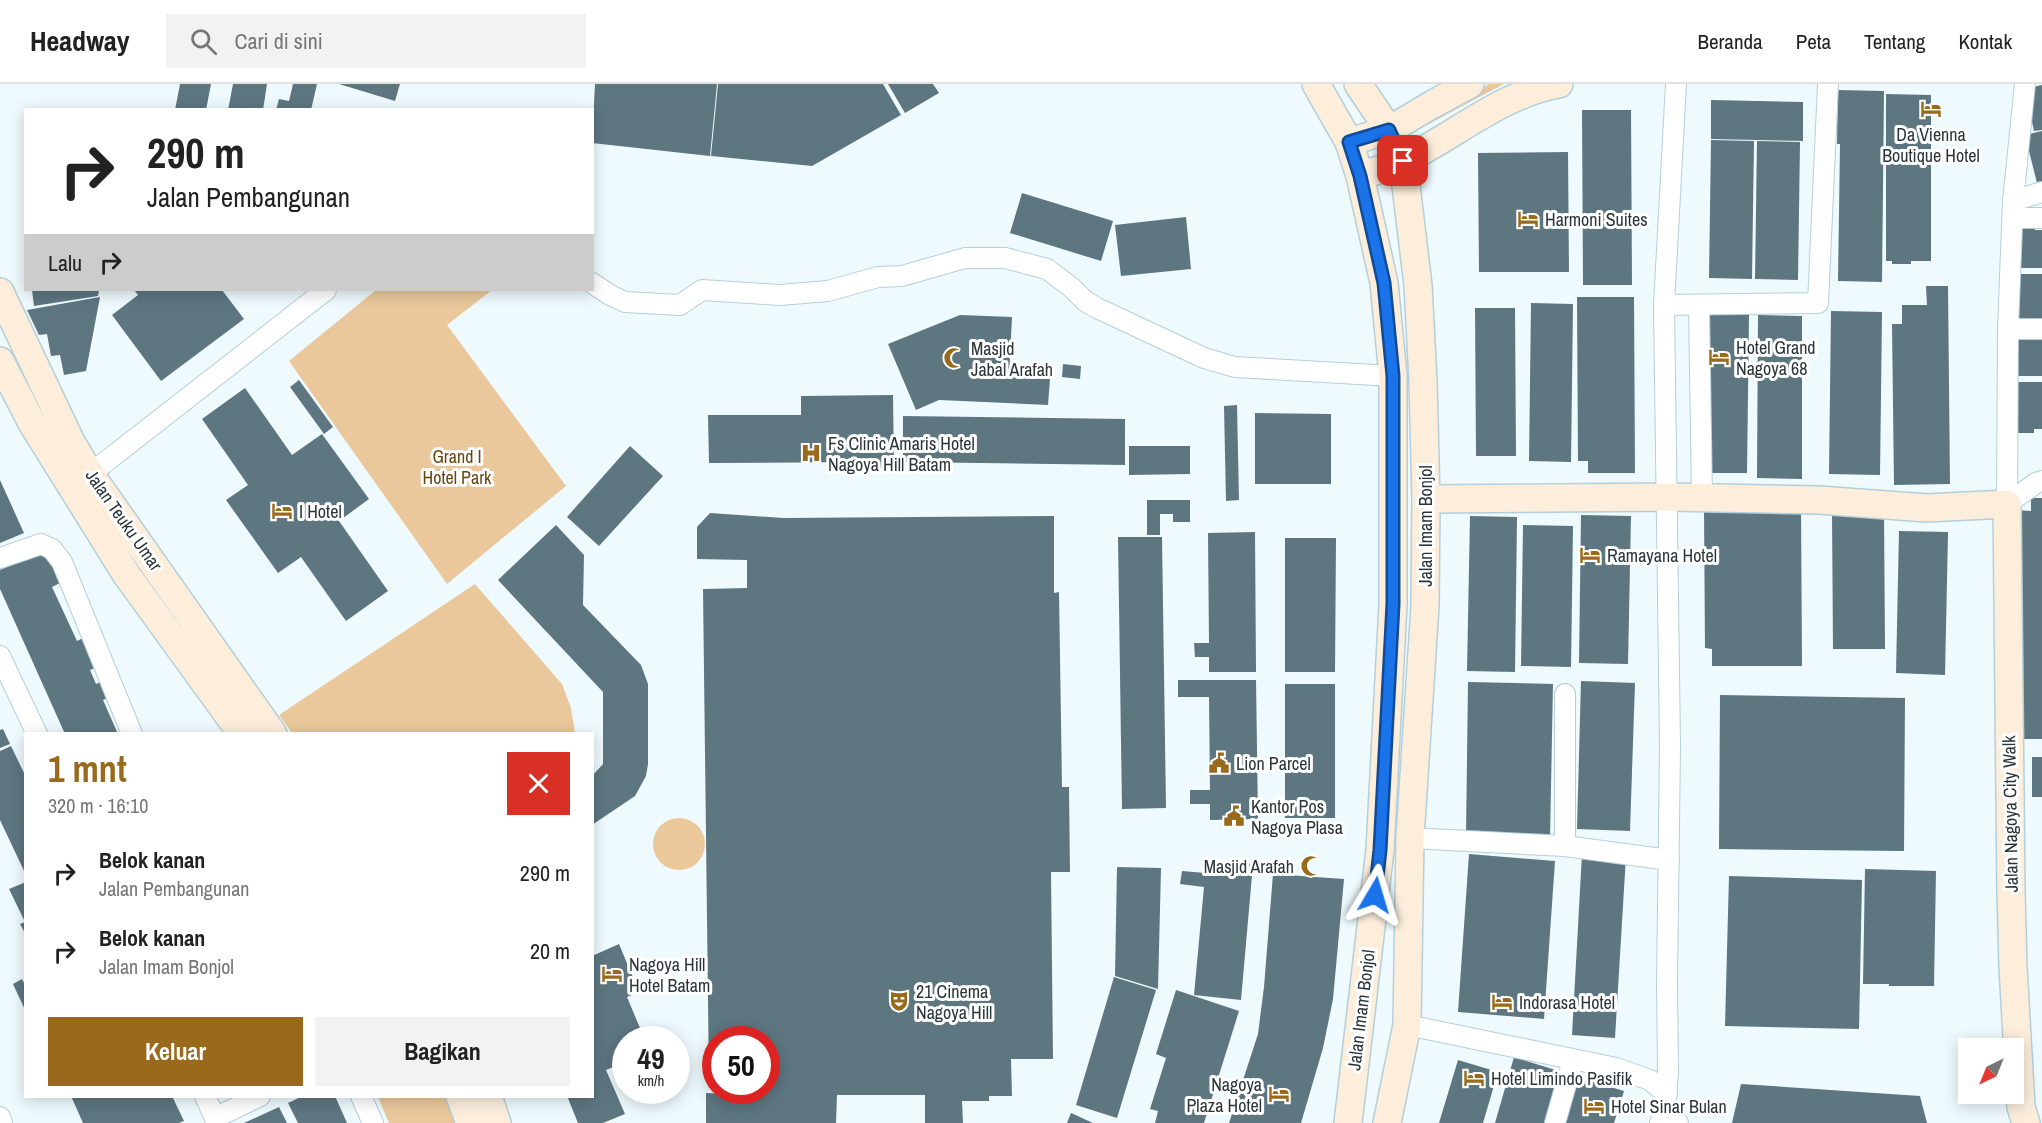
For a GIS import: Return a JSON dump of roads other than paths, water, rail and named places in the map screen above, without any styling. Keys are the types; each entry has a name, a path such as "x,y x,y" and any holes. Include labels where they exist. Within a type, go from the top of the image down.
{"main road":[{"name":"Jalan Imam Bonjol","path":"1316,84 1349,142 1360,176 1384,283 1393,376 1393,604 1380,850 1348,1123"},
{"name":"Jalan Imam Bonjol","path":"1359,84 1389,130 1403,161 1418,285 1426,499 1425,606 1410,838 1407,1025 1387,1123"},
{"path":"1349,142 1389,130 1470,84"},
{"path":"1360,176 1403,161 1489,111 1536,89 1559,84"},
{"name":"Jalan Teuku Umar","path":"0,292 71,441 90,474 272,732"},
{"name":"Jalan Teuku Umar","path":"0,361 32,423 126,574 241,732"},
{"path":"1426,499 1668,497 1820,500 1927,508 2007,504"},
{"name":"Jalan Nagoya City Walk","path":"2007,504 2013,968 2021,1107 2026,1123"},
{"path":"1393,604 1425,606"},
{"path":"461,1098 470,1123"},
{"path":"489,1098 497,1123"}],"street":[{"path":"1668,1113 1670,734 1664,305 1676,84"},
{"path":"1664,305 1818,303 1828,84"},
{"path":"2007,504 2008,329 2013,210 2025,84"},
{"path":"2013,210 2042,192"},
{"path":"2013,210 2042,218"},
{"path":"594,284 610,296 625,302 680,305 702,290 780,295 828,291 878,277 902,276 965,258 1005,258 1047,269 1085,301 1097,308 1204,358 1235,367 1393,376"},
{"path":"90,474 325,291"},
{"path":"1699,305 1702,498"},
{"path":"2008,329 2042,329"},
{"path":"2007,504 2037,483 2042,482"},
{"path":"0,558 41,544 52,549 62,562 131,732"},
{"path":"0,656 35,732"},
{"path":"1565,693 1565,846"},
{"path":"1410,838 1565,846 1669,860"},
{"path":"1407,1025 1637,1074 1650,1080 1668,1113"},
{"path":"1555,1123 1573,1060"},
{"path":"206,1098 216,1120 256,1098"},
{"path":"362,1098 373,1123"},
{"path":"0,1117 2,1123"}],"place":[{"name":"Da Vienna Boutique Hotel","path":"1931,109"},
{"name":"Harmoni Suites","path":"1528,219"},
{"name":"Hotel Grand Nagoya 68","path":"1719,357"},
{"name":"Masjid Jabal Arafah","path":"954,358"},
{"name":"Fs Clinic Amaris Hotel Nagoya Hill Batam","path":"811,453"},
{"name":"I Hotel","path":"282,511"},
{"name":"Ramayana Hotel","path":"1590,555"},
{"name":"Lion Parcel","path":"1219,763"},
{"name":"Kantor Pos Nagoya Plasa","path":"1234,816"},
{"name":"Masjid Arafah","path":"1311,866"},
{"name":"Nagoya Hill Hotel Batam","path":"612,974"},
{"name":"21 Cinema Nagoya Hill","path":"899,1001"},
{"name":"Indorasa Hotel","path":"1502,1002"},
{"name":"Hotel Limindo Pasifik","path":"1474,1078"},
{"name":"Nagoya Plaza Hotel","path":"1279,1094"},
{"name":"Hotel Sinar Bulan","path":"1594,1106"}],"park label":[{"name":"Grand I Hotel Park","path":"457,466"}]}
